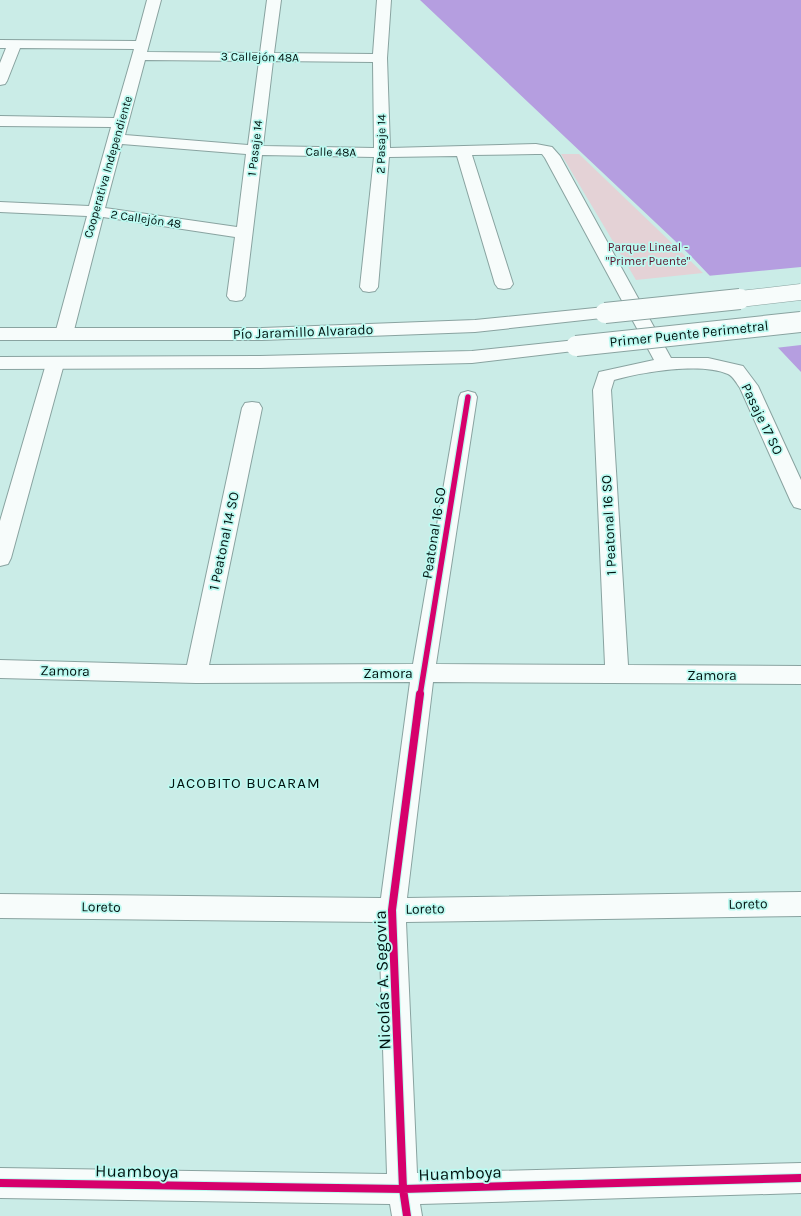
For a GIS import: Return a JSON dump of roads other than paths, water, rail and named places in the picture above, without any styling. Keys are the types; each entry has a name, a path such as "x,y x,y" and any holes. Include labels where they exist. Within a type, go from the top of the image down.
{"main road":[{"name":"Cooperativa Independiente","path":"64,334 95,211 117,139 154,0"},
{"name":"1 Pasaje 14","path":"236,296 274,0"},
{"name":"2 Pasaje 14","path":"369,287 382,153 380,58 384,0"},
{"name":"3 Callejón 48A","path":"0,44 266,57 380,58"},
{"path":"0,81 16,44"},
{"path":"0,121 121,123"},
{"name":"Calle 48A","path":"117,139 254,150 382,153 546,150 552,156 666,365"},
{"path":"463,151 504,284"},
{"name":"2 Callejón 48","path":"0,207 95,211 244,233"},
{"name":"Pío Jaramillo Alvarado","path":"0,334 262,334 475,326 801,292"},
{"name":"Primer Puente Perimetral","path":"576,346 801,322"},
{"name":"Pío Jaramillo Alvarado","path":"0,363 55,364 260,362 472,357 576,346"},
{"path":"0,558 55,364"},
{"name":"Pasaje 17 SO","path":"606,376 628,369 666,365 707,364 736,370 749,386 801,502"},
{"name":"1 Peatonal 16 SO","path":"606,376 602,390 617,675"},
{"name":"Peatonal 16 SO","path":"423,673 468,397"},
{"name":"1 Peatonal 14 SO","path":"196,674 252,408"},
{"name":"Zamora","path":"0,670 196,674 423,673 801,675"},
{"name":"Nicolás A. Segovia","path":"405,1202 392,910 423,673"},
{"name":"Loreto","path":"0,906 392,910 801,904"},
{"name":"Huamboya","path":"0,1183 405,1202 801,1178"}],"district":[{"name":"JACOBITO BUCARAM","path":"245,783"}],"park label":[{"name":"Parque Lineal - \"Primer Puente\"","path":"648,254"}]}
